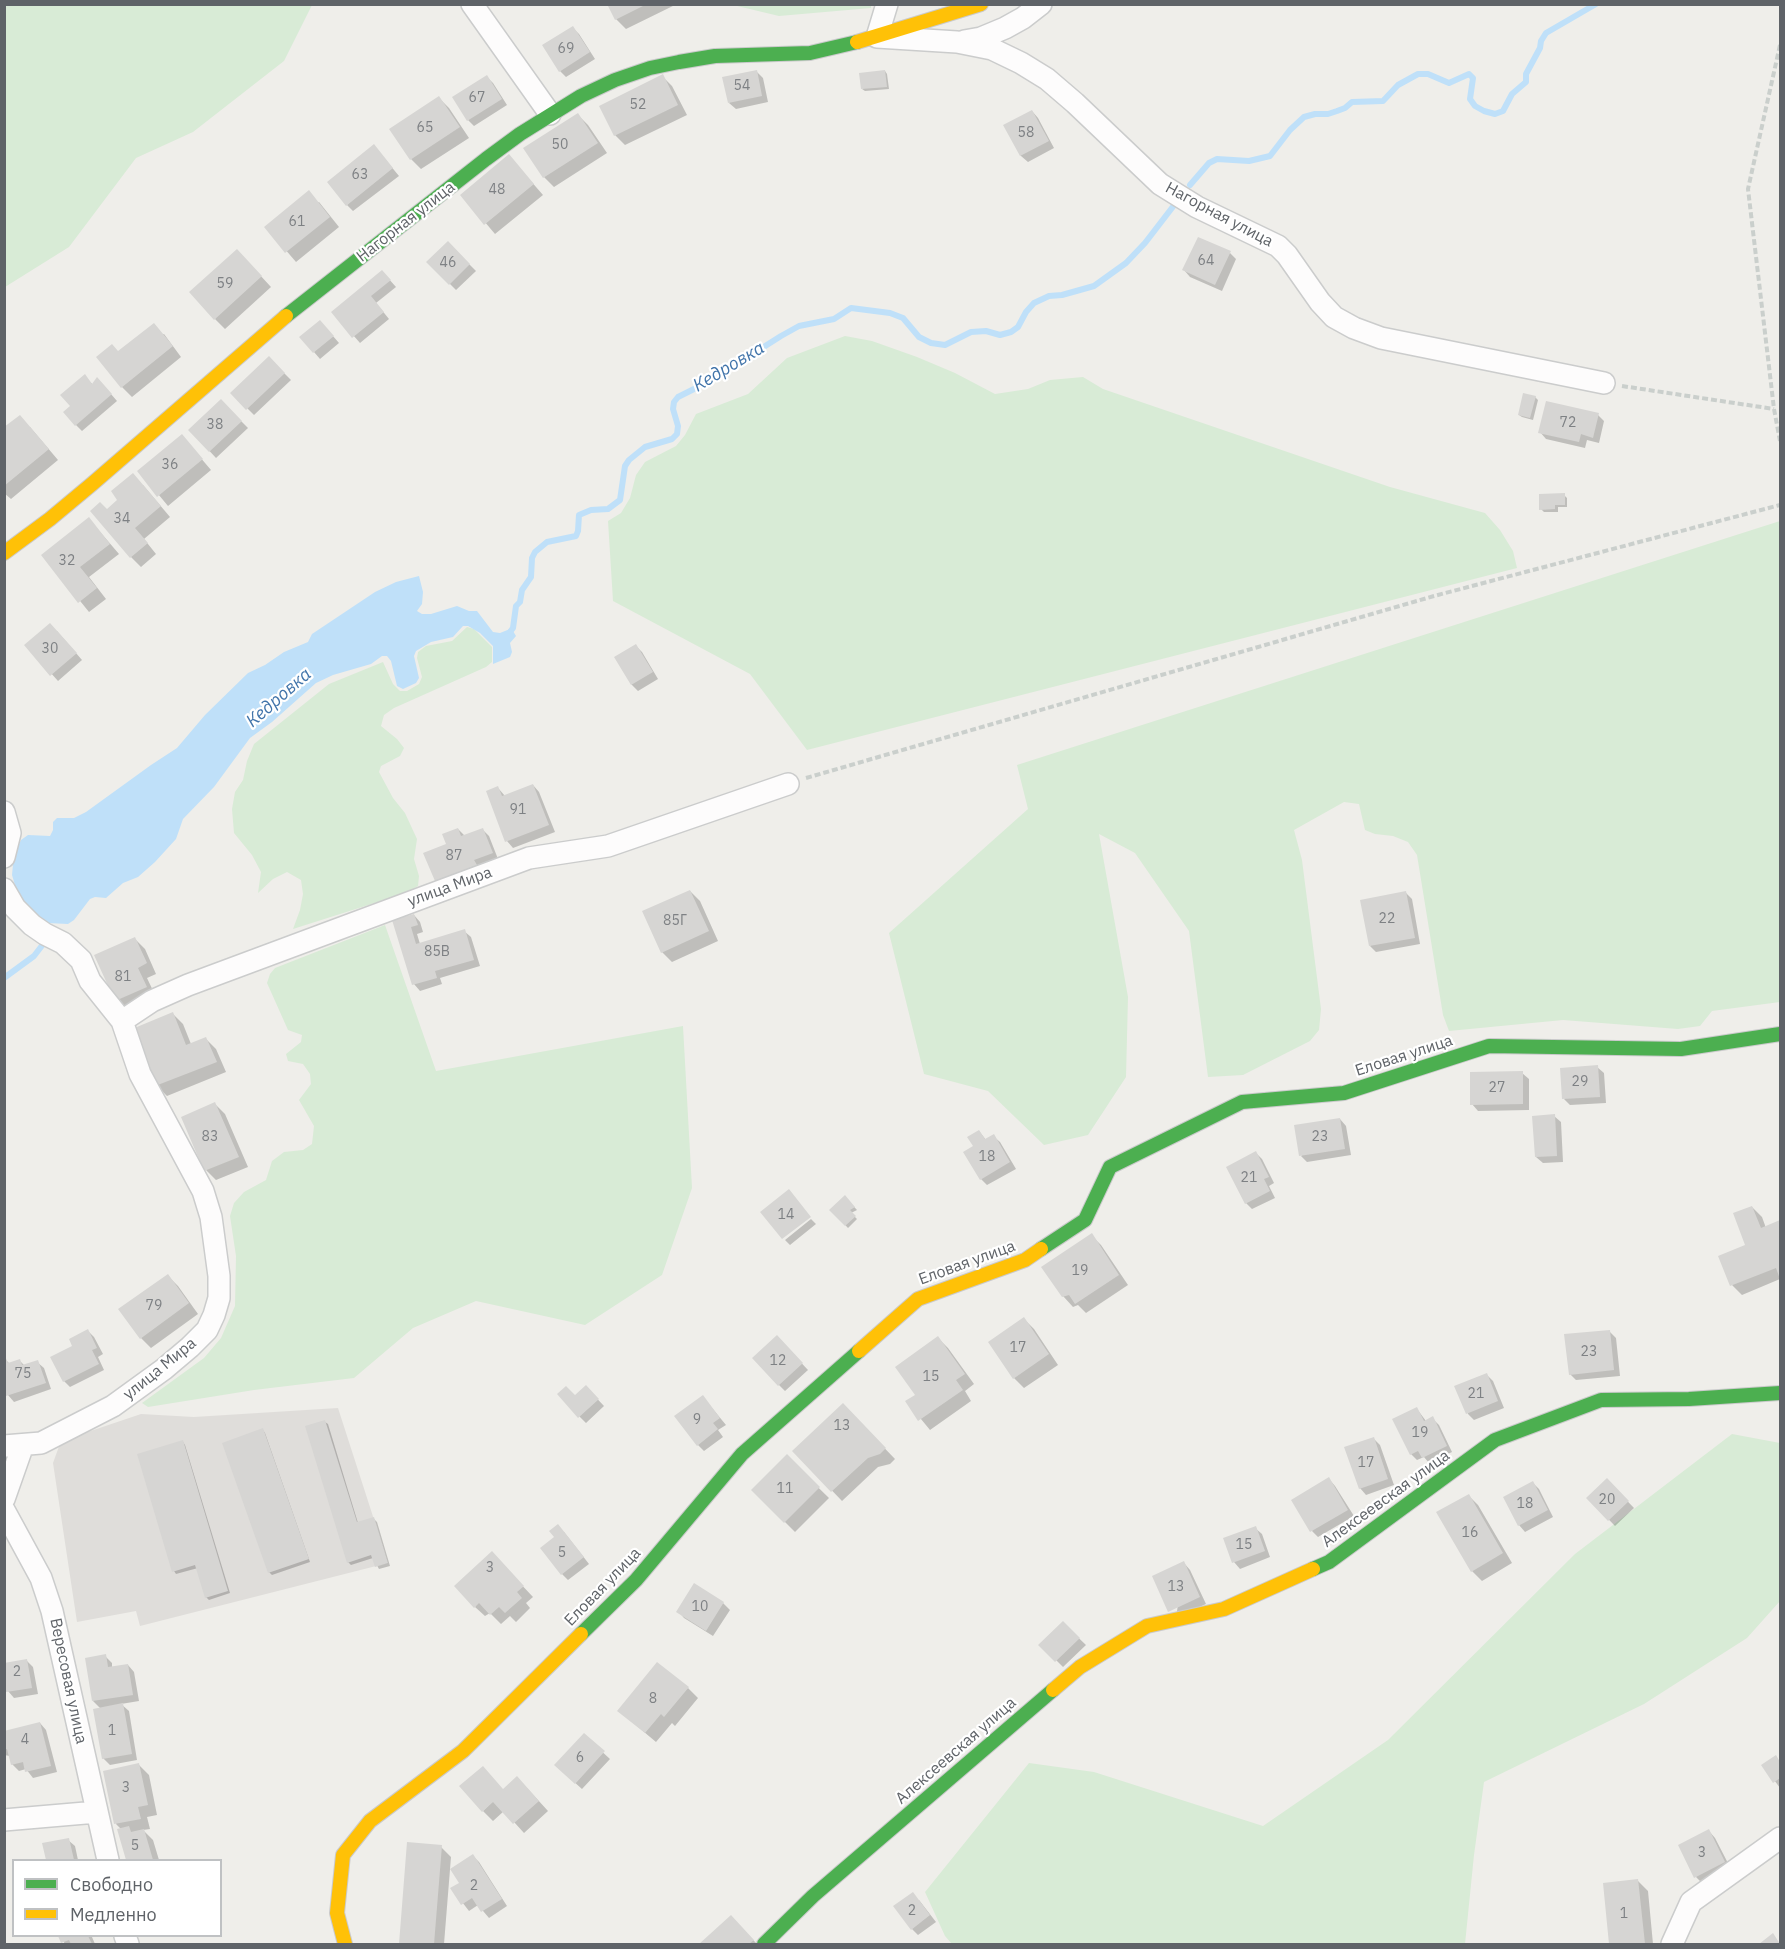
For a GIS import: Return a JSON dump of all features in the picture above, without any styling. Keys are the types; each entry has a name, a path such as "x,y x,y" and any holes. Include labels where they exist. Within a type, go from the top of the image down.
{"street":[{"path":"472,4 550,114"},
{"path":"877,37 887,4"},
{"name":"Нагорная улица","path":"4,554 92,484 267,330 486,159 550,114 581,96 615,80 650,68 715,57 810,53 877,37 981,4"},
{"path":"957,42 981,38 1005,28 1041,4"},
{"name":"Нагорная улица","path":"877,37 957,42 992,49 1021,63 1047,79 1160,184 1197,207 1278,246 1287,255 1320,302 1334,317 1354,328 1381,338 1604,383"},
{"name":"улица Мира","path":"122,1021 152,1001 188,985 530,858 608,846 788,784"},
{"path":"4,812 9,833 4,856"},
{"name":"улица Мира","path":"4,889 15,908 32,925 63,943 81,960 90,981 122,1021 140,1074 203,1191 211,1216 219,1276 219,1298 207,1329 164,1369 113,1406 41,1443 14,1445"},
{"name":"Еловая улица","path":"345,1944 337,1913 343,1855 370,1821 463,1751 636,1580 742,1454 918,1299 1025,1260 1085,1220 1110,1167 1242,1102 1344,1093 1489,1046 1681,1049 1780,1034"},
{"name":"Алексеевская улица","path":"764,1944 813,1896 1080,1667 1147,1626 1224,1609 1329,1562 1495,1440 1590,1404 1601,1400 1689,1399 1780,1393"},
{"path":"4,1499 14,1445"},
{"name":"Вересовая улица","path":"4,1510 41,1578 52,1611 108,1859"},
{"path":"4,1820 97,1812"},
{"path":"1672,1944 1691,1902 1780,1838"}],"path":[{"path":"1780,45 1748,189 1774,409 1780,441"},
{"path":"1604,383 1774,409"},
{"path":"788,784 1434,596 1780,504"}],"shaded area":[{"path":"338,1408 388,1563 140,1626 136,1611 77,1622 53,1463 61,1441 141,1414 194,1417"}],"green space":[{"path":"5,4 312,5 284,61 193,132 136,158 69,247 5,287"},
{"path":"733,5 871,5 871,8 779,16"},
{"path":"845,336 872,341 917,357 955,373 995,394 1028,389 1050,380 1083,377 1103,389 1390,487 1485,513 1500,530 1513,551 1517,568 807,750 750,674 613,601 608,521 621,513 630,498 636,475 645,462 676,446 685,435 696,414 748,394 787,358"},
{"path":"1780,521 1780,1002 1712,1011 1700,1026 1678,1029 1563,1020 1449,1031 1443,1015 1417,855 1408,842 1365,830 1359,804 1344,802 1294,830 1302,860 1321,1009 1319,1030 1310,1041 1243,1075 1208,1077 1189,931 1135,853 1099,834 1128,997 1126,1077 1088,1135 1044,1145 988,1091 924,1074 889,933 1028,809 1017,765"},
{"path":"467,627 474,629 492,647 492,662 486,667 394,708 384,715 381,726 404,748 400,756 381,766 379,772 393,798 405,813 417,839 414,859 419,876 418,886 406,893 293,929 303,894 301,880 287,872 273,879 258,893 261,872 252,855 234,833 232,809 235,792 243,780 254,744 329,684 383,662 393,684 400,691 407,691 419,684 422,677 417,658 418,652 426,646 452,641"},
{"path":"385,925 436,1071 683,1026 692,1188 662,1275 585,1325 476,1301 413,1328 354,1378 254,1390 148,1407 142,1403 204,1358 221,1338 235,1306 236,1256 230,1216 234,1203 244,1192 266,1180 272,1161 284,1152 303,1150 312,1144 314,1126 299,1100 311,1084 310,1074 303,1064 288,1061 286,1054 301,1042 302,1035 288,1030 267,983 270,974 275,968"},
{"path":"1732,1434 1780,1443 1780,1601 1747,1638 1644,1704 1484,1782 1465,1944 952,1944 945,1936 925,1892 1029,1763 1094,1772 1263,1826 1388,1740 1575,1554"}],"water":[{"path":"419,576 423,592 422,604 417,611 422,614 431,614 457,606 469,611 477,611 493,632 500,633 510,629 513,631 516,636 510,643 512,652 510,657 493,664 493,646 480,633 468,626 463,626 453,637 431,642 416,651 414,656 419,678 416,683 403,689 397,686 391,661 387,656 316,683 250,738 214,787 183,819 176,839 138,877 123,883 106,898 90,899 74,920 68,924 47,923 25,906 17,892 12,875 14,854 21,840 28,835 50,836 53,822 57,818 74,818 86,812 177,748 205,715 248,673 284,652 308,642 312,634 375,592 396,582"}],"building":[{"path":"607,4 647,4 615,20"},
{"path":"573,26 590,52 559,72 542,45"},
{"path":"757,70 762,96 728,103 722,77"},
{"path":"885,70 887,87 861,89 859,73"},
{"path":"663,74 678,105 614,136 599,106"},
{"path":"487,75 502,99 467,121 452,97"},
{"path":"439,96 460,127 410,160 389,129"},
{"path":"1032,110 1049,141 1020,156 1003,125"},
{"path":"578,113 598,143 543,178 523,148"},
{"path":"374,144 393,168 346,206 327,182"},
{"path":"509,154 534,184 484,225 460,195"},
{"path":"309,190 330,217 285,253 264,227"},
{"path":"1198,237 1231,251 1215,285 1182,270"},
{"path":"448,241 470,264 449,285 426,262"},
{"path":"237,249 262,276 214,320 189,292"},
{"path":"382,270 391,280 371,296 384,312 352,338 331,312"},
{"path":"320,320 334,336 313,353 299,337"},
{"path":"154,323 173,346 121,388 96,357 112,344 118,351"},
{"path":"269,356 285,373 246,410 230,393"},
{"path":"85,374 92,384 97,377 112,394 75,426 63,412 70,406 60,395"},
{"path":"1523,393 1536,396 1530,418 1518,415"},
{"path":"221,399 242,421 209,452 188,430"},
{"path":"1546,401 1599,413 1593,438 1581,434 1579,442 1538,433"},
{"path":"20,415 49,449 4,486 4,427"},
{"path":"182,434 203,459 157,497 137,471"},
{"path":"133,473 161,506 135,528 148,543 130,558 90,511 100,502 107,509 117,500 111,491"},
{"path":"1565,493 1565,505 1555,505 1555,509 1539,510 1539,494"},
{"path":"89,517 110,544 80,567 97,588 78,603 41,555"},
{"path":"50,623 77,653 50,676 24,645"},
{"path":"636,644 653,672 631,685 614,657"},
{"path":"533,784 549,825 505,842 486,791 498,786 502,796"},
{"path":"458,828 461,836 483,828 493,853 474,860 477,865 435,881 423,853 446,844 442,834"},
{"path":"690,890 709,931 661,953 642,911"},
{"path":"1406,891 1415,938 1369,946 1360,900"},
{"path":"414,914 418,925 411,927 416,944 465,929 474,960 435,971 437,978 412,985 392,920"},
{"path":"135,937 147,963 138,968 147,987 115,1001 94,955"},
{"path":"173,1012 186,1045 206,1037 217,1062 155,1086 132,1029"},
{"path":"1598,1065 1600,1097 1562,1099 1560,1068"},
{"path":"1523,1071 1523,1104 1470,1105 1470,1072"},
{"path":"215,1102 239,1157 204,1171 181,1117"},
{"path":"1555,1114 1557,1156 1535,1157 1532,1116"},
{"path":"1340,1118 1345,1149 1299,1156 1294,1125"},
{"path":"979,1130 985,1139 994,1134 1010,1162 980,1180 963,1152 973,1146 967,1137"},
{"path":"1256,1151 1269,1177 1264,1179 1270,1191 1245,1204 1226,1167"},
{"path":"789,1189 811,1217 782,1239 760,1212"},
{"path":"845,1195 855,1207 850,1210 856,1216 845,1226 829,1210"},
{"path":"1752,1206 1761,1228 1780,1220 1780,1279 1776,1268 1730,1286 1718,1256 1745,1245 1733,1213"},
{"path":"1092,1233 1119,1275 1075,1304 1069,1295 1062,1297 1041,1267"},
{"path":"168,1274 189,1303 140,1339 118,1309"},
{"path":"1024,1317 1049,1354 1013,1379 988,1342"},
{"path":"88,1329 97,1348 92,1350 99,1364 63,1382 50,1357 72,1346 69,1339"},
{"path":"1610,1330 1614,1370 1569,1375 1564,1334"},
{"path":"777,1335 803,1363 778,1386 752,1358"},
{"path":"938,1336 965,1374 956,1380 963,1390 918,1421 905,1401 915,1395 895,1367"},
{"path":"4,1354 8,1363 20,1359 22,1365 38,1360 46,1383 6,1396"},
{"path":"1487,1373 1498,1401 1466,1414 1454,1386"},
{"path":"586,1385 599,1399 578,1418 557,1394 566,1386 575,1395"},
{"path":"703,1395 720,1418 713,1423 718,1429 697,1446 674,1416"},
{"path":"843,1403 886,1448 880,1454 868,1458 831,1492 792,1451"},
{"path":"1417,1407 1424,1421 1433,1416 1447,1446 1422,1458 1418,1451 1410,1455 1392,1419"},
{"path":"325,1420 357,1522 374,1517 388,1563 375,1567 371,1555 347,1563 305,1426"},
{"path":"263,1428 309,1559 268,1573 222,1443"},
{"path":"1374,1437 1388,1479 1359,1489 1344,1447"},
{"path":"183,1440 228,1591 205,1598 195,1565 172,1572 137,1454"},
{"path":"787,1454 820,1487 784,1523 751,1490"},
{"path":"1329,1477 1348,1510 1310,1532 1291,1500"},
{"path":"1607,1478 1629,1501 1608,1521 1586,1498"},
{"path":"1533,1481 1548,1510 1518,1526 1503,1497"},
{"path":"1469,1494 1503,1553 1471,1572 1436,1512"},
{"path":"558,1524 584,1557 561,1575 540,1548 554,1537 549,1531"},
{"path":"1256,1526 1265,1551 1232,1563 1223,1538"},
{"path":"492,1551 524,1586 517,1592 522,1598 505,1613 499,1607 490,1615 479,1603 474,1608 454,1586"},
{"path":"1184,1561 1200,1597 1168,1612 1152,1576"},
{"path":"694,1583 724,1602 706,1631 676,1612"},
{"path":"1063,1621 1080,1638 1055,1662 1038,1645"},
{"path":"106,1654 108,1667 128,1664 133,1695 92,1701 85,1658"},
{"path":"27,1659 32,1688 6,1692 4,1663"},
{"path":"657,1662 689,1687 664,1717 661,1714 645,1733 617,1711"},
{"path":"123,1703 132,1754 102,1759 93,1709"},
{"path":"40,1722 51,1766 25,1772 23,1762 11,1765 7,1749 4,1750 4,1731"},
{"path":"584,1733 605,1751 575,1784 554,1765"},
{"path":"1776,1755 1780,1762 1780,1778 1773,1783 1761,1765"},
{"path":"139,1763 148,1805 138,1807 141,1819 114,1824 103,1771"},
{"path":"483,1766 503,1789 517,1776 539,1801 513,1824 493,1802 482,1812 459,1786"},
{"path":"129,1826 131,1832 144,1829 153,1859 126,1859 117,1829"},
{"path":"1709,1829 1725,1862 1694,1878 1678,1845"},
{"path":"69,1838 74,1859 46,1859 42,1843"},
{"path":"407,1842 442,1845 434,1944 399,1944"},
{"path":"473,1854 502,1899 481,1912 472,1898 461,1905 450,1888 459,1883 450,1869"},
{"path":"1638,1879 1645,1944 1609,1944 1603,1883"},
{"path":"913,1892 930,1915 911,1930 893,1906"},
{"path":"731,1915 754,1940 749,1944 699,1944"},
{"path":"1773,1933 1780,1944 1759,1944"},
{"path":"58,1937 88,1937 92,1944 71,1944 69,1940 61,1943"}],"waterway":[{"name":"Кедровка","path":"1190,185 1209,163 1217,159 1249,161 1270,156 1290,130 1304,117 1328,114 1345,108 1352,102 1383,101 1398,85 1418,74 1428,74 1449,83 1469,74 1473,78 1470,99 1475,106 1495,114 1503,111 1512,94 1526,82 1526,74 1546,33 1596,4"},
{"name":"Кедровка","path":"507,636 513,628 516,606 520,602 522,590 531,577 532,558 535,552 547,542 576,536 579,515 591,510 608,509 620,500 625,466 629,460 645,447 672,439 677,434 678,426 673,409 678,397 710,381 799,326 834,319 851,308 890,313 903,318 919,337 931,343 945,345 971,332 986,331 1000,335 1011,332 1018,327 1034,303 1049,296 1062,295 1094,286 1126,263 1145,243 1175,204"},
{"name":"Кедровка","path":"4,978 34,956 44,943"}],"traffic: fast":[{"path":"286,316 486,159 520,134 581,96 615,80 650,68 679,62 715,56 810,53 857,42"},
{"path":"1041,1249 1085,1220 1110,1167 1242,1102 1344,1093 1489,1046 1681,1049 1780,1034"},
{"path":"581,1634 636,1580 742,1454 859,1351"},
{"path":"1313,1569 1329,1562 1495,1440 1601,1400 1689,1399 1780,1393"},
{"path":"764,1944 813,1896 1053,1690"}],"traffic: slow":[{"path":"857,42 981,4"},
{"path":"4,553 92,484 286,316"},
{"path":"859,1351 918,1299 1025,1260 1041,1249"},
{"path":"1053,1690 1080,1667 1147,1626 1224,1609 1313,1569"},
{"path":"345,1944 337,1913 343,1855 370,1821 463,1751 581,1634"}]}
